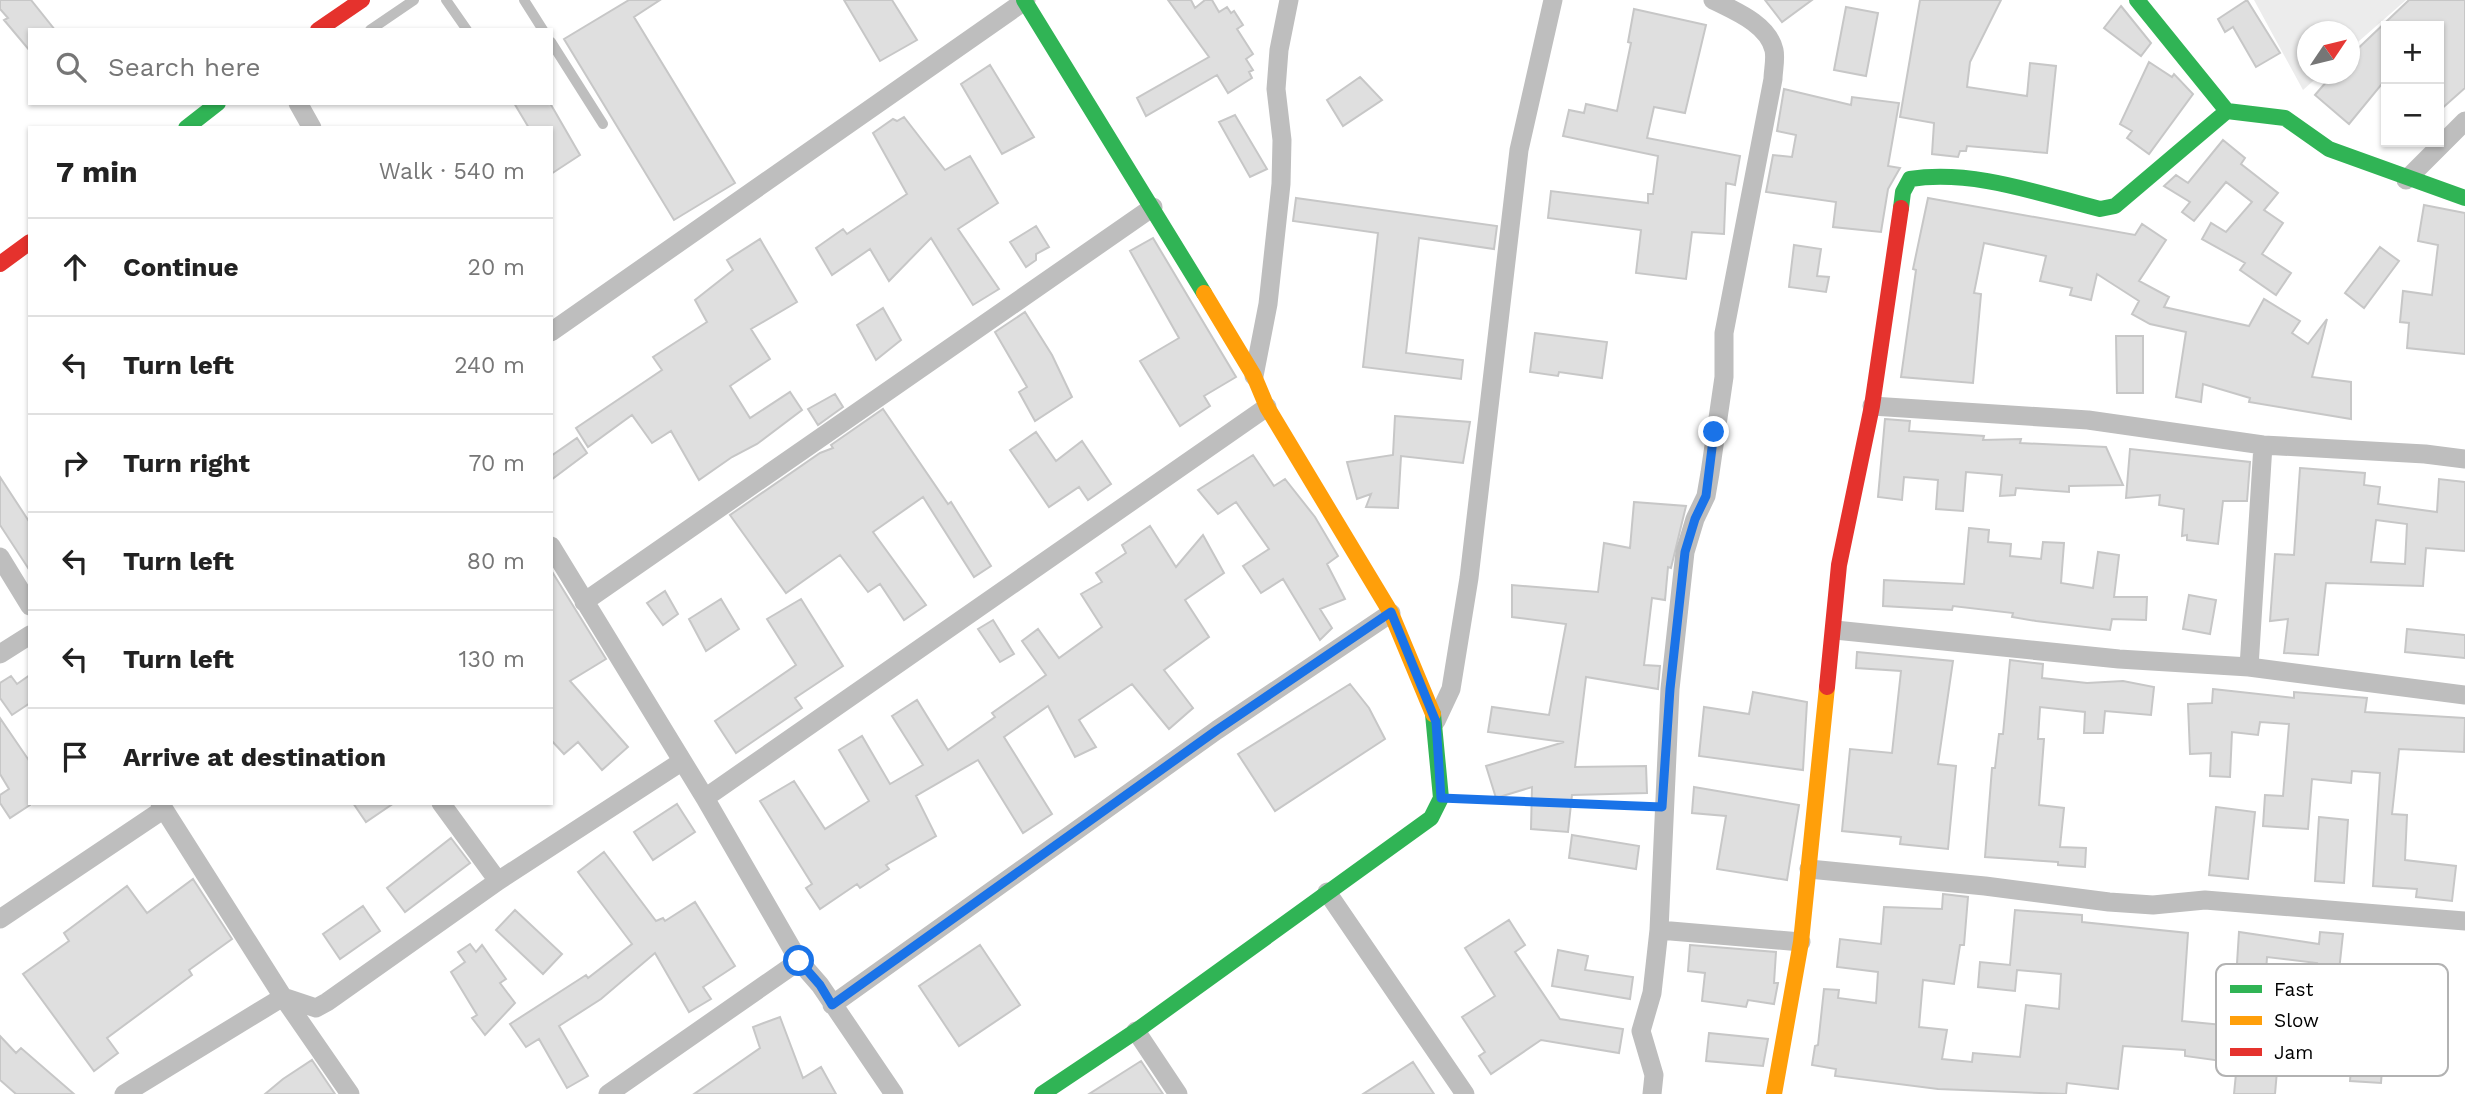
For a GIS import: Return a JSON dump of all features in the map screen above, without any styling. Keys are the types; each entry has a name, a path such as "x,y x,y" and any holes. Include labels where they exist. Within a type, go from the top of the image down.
{"main road":[{"path":"326,27 362,0"},
{"path":"1025,0 1153,207 1254,376 1268,407 1391,612 1436,722 1441,798 1431,818 1136,1031 1042,1094"},
{"path":"2137,0 2227,111 2285,118 2329,149 2406,180 2465,198"},
{"path":"189,126 215,105"},
{"path":"1774,1094 1801,942 1841,553 1872,406 1903,192 1910,179 1923,175 1971,181 2100,209 2115,206 2227,111"},
{"path":"0,264 28,244"}],"street":[{"path":"553,331 1025,0"},
{"path":"1254,376 1268,304 1280,184 1282,139 1276,89 1279,50 1289,0"},
{"path":"1436,722 1451,689 1467,590 1519,150 1553,0"},
{"path":"1653,1094 1654,1075 1641,1031 1652,993 1659,929 1662,807 1670,689 1685,552 1695,519 1706,496 1724,377 1724,333 1773,79 1774,50 1765,33 1749,20 1713,0"},
{"path":"299,105 311,126"},
{"path":"2406,180 2465,121"},
{"path":"584,602 1153,207"},
{"path":"1872,406 2088,420 2263,445 2425,453 2465,459"},
{"path":"705,798 1268,407"},
{"path":"2249,667 2263,445"},
{"path":"553,549 705,798 799,961 820,985 894,1094"},
{"path":"0,557 28,603"},
{"path":"832,1005 1217,730 1391,612"},
{"path":"1835,630 2119,659 2249,667 2465,695"},
{"path":"0,654 28,636"},
{"path":"124,1094 283,997 316,1008 498,881 681,762"},
{"path":"442,805 498,881"},
{"path":"0,919 162,806 283,997 350,1094"},
{"path":"1809,869 2109,902 2153,905 2205,900 2465,921"},
{"path":"1327,892 1465,1094"},
{"path":"1659,929 1801,942"},
{"path":"614,1092 799,961"},
{"path":"1136,1031 1178,1094"}],"lane":[{"path":"373,28 414,0"},
{"path":"446,0 466,28"},
{"path":"524,0 542,28"},
{"path":"553,45 604,124"}],"path":[{"path":"1441,798 1662,807"}],"shaded area":[{"path":"2254,0 2406,0 2360,40 2360,21 2297,21 2297,79"}],"building":[{"path":"0,0 31,0 53,28 28,28 28,49 4,20 8,18 0,9"},
{"path":"629,0 660,0 634,17 735,183 674,220 564,39"},
{"path":"844,0 892,0 917,40 880,61"},
{"path":"1168,0 1191,0 1195,8 1205,0 1212,0 1219,12 1227,7 1231,13 1234,11 1243,25 1237,29 1253,54 1246,59 1253,70 1249,72 1252,78 1228,93 1217,75 1146,116 1137,98 1209,57"},
{"path":"1765,0 1812,0 1782,22"},
{"path":"1920,0 2001,0 1970,62 1967,87 2027,96 2030,63 2056,66 2047,153 1967,146 1966,151 1960,151 1958,157 1932,154 1934,123 1900,117"},
{"path":"2247,0 2280,53 2256,67 2233,27 2225,32 2218,19"},
{"path":"2409,0 2465,0 2465,88 2444,107 2444,21 2387,21"},
{"path":"2121,6 2151,43 2141,56 2104,28"},
{"path":"1846,7 1878,13 1866,76 1834,70"},
{"path":"1634,9 1706,25 1685,113 1654,107 1647,138 1740,156 1735,185 1726,183 1724,234 1692,232 1686,279 1636,273 1641,230 1548,218 1551,191 1648,203 1648,194 1653,194 1658,156 1563,136 1569,110 1584,113 1586,104 1617,111 1631,43 1628,42"},
{"path":"2381,27 2381,85 2349,124 2315,95 2324,84 2360,84 2360,47"},
{"path":"2149,62 2172,77 2174,74 2193,94 2149,154 2127,138 2132,131 2120,124"},
{"path":"990,65 1034,137 1002,154 961,84"},
{"path":"1360,77 1382,100 1343,126 1327,100"},
{"path":"1784,89 1851,105 1852,97 1899,103 1888,166 1900,168 1888,189 1881,232 1833,227 1836,202 1766,192 1773,155 1792,157 1796,135 1777,131"},
{"path":"515,105 551,105 580,155 553,173 553,126 528,126"},
{"path":"1235,115 1267,169 1250,177 1219,122"},
{"path":"904,117 945,170 970,156 998,203 958,229 999,289 973,305 931,238 889,281 870,249 832,275 816,248 843,229 847,234 907,194 873,133 893,119 897,121"},
{"path":"2223,140 2245,158 2241,164 2278,193 2264,210 2283,223 2262,254 2291,273 2276,295 2240,270 2245,263 2202,239 2211,223 2226,232 2252,202 2226,182 2194,221 2182,212 2190,202 2164,186 2176,175 2188,183"},
{"path":"1296,198 1497,226 1494,249 1419,238 1406,353 1463,360 1461,379 1363,367 1378,233 1293,221"},
{"path":"1928,198 2135,235 2142,224 2166,240 2139,281 2169,297 2164,307 2249,326 2264,299 2300,321 2292,333 2308,344 2327,319 2312,377 2351,382 2351,419 2249,402 2250,398 2203,384 2201,402 2176,397 2186,332 2150,324 2132,314 2139,301 2097,274 2091,300 2070,295 2072,288 2040,281 2046,256 1984,243 1974,293 1981,294 1973,383 1901,377 1916,270 1913,269"},
{"path":"2424,205 2465,213 2465,354 2407,348 2409,323 2400,322 2403,291 2432,295 2438,245 2418,241"},
{"path":"1036,226 1049,247 1036,254 1036,260 1026,267 1010,242"},
{"path":"1153,238 1236,377 1204,396 1210,406 1180,426 1140,361 1179,338 1130,251"},
{"path":"760,239 797,302 751,329 770,359 730,386 750,418 790,392 802,410 757,444 732,457 699,480 671,431 652,443 632,415 588,447 576,428 662,370 653,357 707,322 695,300 733,270 727,260"},
{"path":"1794,245 1821,249 1817,276 1829,277 1826,292 1789,287"},
{"path":"2380,247 2399,261 2364,308 2345,293"},
{"path":"883,308 901,340 876,360 857,325"},
{"path":"1025,312 1052,355 1072,397 1035,421 1019,392 1027,387 995,332"},
{"path":"1535,333 1607,342 1602,378 1559,372 1558,376 1530,372"},
{"path":"2116,336 2143,336 2143,393 2117,393"},
{"path":"835,394 843,407 818,425 808,409"},
{"path":"883,409 948,504 951,502 991,566 974,577 923,497 873,532 926,605 904,620 880,584 868,592 840,555 786,593 730,515 820,453 833,448 831,445"},
{"path":"1395,416 1470,422 1463,463 1401,456 1398,508 1366,507 1371,494 1357,499 1347,462 1393,455"},
{"path":"1885,419 1910,421 1909,431 1984,436 1983,440 2021,439 2020,443 2106,447 2123,485 2069,486 2069,492 2016,488 2015,495 2000,496 2002,475 1966,472 1963,511 1936,509 1938,480 1904,477 1902,500 1878,497"},
{"path":"1036,432 1056,461 1082,441 1111,484 1088,500 1079,487 1049,507 1010,450"},
{"path":"577,438 587,453 553,478 553,455"},
{"path":"2130,449 2250,462 2247,501 2223,501 2218,544 2187,540 2187,535 2182,536 2184,509 2159,505 2160,495 2126,498"},
{"path":"1253,455 1274,486 1285,479 1315,517 1338,556 1327,564 1345,599 1320,609 1332,628 1320,640 1283,579 1261,593 1243,566 1269,549 1236,502 1218,514 1198,490"},
{"path":"2300,468 2365,473 2364,485 2380,487 2378,504 2437,512 2439,479 2465,482 2465,551 2426,548 2423,586 2326,583 2318,655 2284,653 2288,619 2270,621 2275,554 2294,555","holes":["2376,520 2407,524 2405,564 2371,562"]},
{"path":"0,477 28,520 28,568 0,525"},
{"path":"1634,502 1686,506 1671,568 1668,567 1665,600 1652,598 1644,665 1660,666 1658,689 1586,677 1575,767 1646,766 1647,793 1572,795 1568,832 1531,829 1532,787 1496,798 1486,766 1564,742 1488,732 1492,707 1549,715 1566,624 1512,617 1512,585 1598,592 1604,543 1630,548"},
{"path":"1150,526 1176,567 1203,535 1224,573 1185,600 1209,637 1164,670 1193,708 1169,729 1132,684 1079,720 1096,747 1075,757 1048,706 1004,737 1052,814 1023,833 978,760 916,796 936,836 886,865 889,869 860,888 857,884 820,909 806,888 812,884 760,801 794,781 825,829 869,801 839,750 862,736 890,784 923,765 892,716 917,700 948,750 995,717 992,713 1046,675 1022,641 1038,629 1059,658 1102,627 1081,594 1102,582 1096,573 1126,553 1122,545"},
{"path":"1969,528 1989,530 1988,542 2011,544 2010,556 2041,559 2043,542 2064,543 2061,583 2093,588 2098,552 2119,555 2114,597 2147,597 2146,620 2112,619 2110,630 2036,621 2012,617 2013,613 1953,606 1952,610 1883,606 1884,580 1964,584"},
{"path":"553,573 606,659 570,681 628,747 602,770 578,742 564,754 553,742"},
{"path":"665,591 678,614 663,625 647,603"},
{"path":"2189,595 2216,600 2210,634 2183,629"},
{"path":"721,599 739,629 706,651 689,619"},
{"path":"801,599 843,666 795,698 802,708 736,753 715,721 796,665 767,619"},
{"path":"993,620 1014,654 1000,662 978,629"},
{"path":"2407,629 2465,635 2465,658 2405,652"},
{"path":"1857,652 1953,661 1938,764 1956,766 1948,849 1900,844 1901,837 1842,831 1850,749 1892,753 1901,671 1856,668"},
{"path":"2010,660 2043,664 2042,678 2087,683 2123,681 2154,687 2151,715 2105,711 2103,733 2084,733 2085,712 2040,707 2038,739 2044,739 2039,805 2064,808 2060,847 2086,848 2085,867 2058,865 2058,862 1985,857 1992,768 1995,768 1999,734 2003,734"},
{"path":"11,676 17,684 28,676 28,704 12,715 0,698 0,683"},
{"path":"1350,684 1369,708 1385,739 1275,811 1238,754"},
{"path":"2213,689 2294,698 2294,692 2367,698 2365,712 2465,718 2464,752 2399,749 2392,814 2407,815 2405,860 2456,866 2452,901 2416,897 2417,889 2373,886 2380,773 2352,771 2351,783 2312,779 2308,829 2263,826 2265,795 2283,796 2289,724 2260,722 2258,735 2232,732 2230,777 2210,776 2211,753 2190,754 2188,704 2212,703"},
{"path":"1753,692 1807,702 1803,770 1699,756 1704,707 1749,714"},
{"path":"0,718 28,759 30,805 10,818 0,803 0,795 9,789 0,774"},
{"path":"1694,787 1799,805 1787,880 1717,869 1726,816 1692,813"},
{"path":"677,804 695,832 653,860 634,832"},
{"path":"354,805 391,805 366,822"},
{"path":"2216,807 2255,812 2248,879 2209,875"},
{"path":"2319,817 2348,820 2344,883 2315,881"},
{"path":"1572,835 1639,846 1636,869 1569,858"},
{"path":"451,838 470,863 405,912 387,888"},
{"path":"604,852 656,921 663,918 665,921 695,902 735,966 703,987 711,999 689,1012 655,953 601,999 559,1026 588,1076 567,1088 539,1039 526,1047 510,1024 586,975 588,978 632,944 578,872"},
{"path":"193,879 232,939 189,970 192,975 107,1038 118,1053 94,1071 23,974 69,941 64,933 127,886 147,913"},
{"path":"1943,894 1968,897 1964,945 1960,945 1954,984 1923,980 1919,1027 1947,1030 1942,1059 1972,1062 1973,1053 2020,1057 2026,1005 2059,1009 2061,974 2017,970 2015,991 1978,987 1980,962 2010,965 2015,910 2082,915 2082,922 2188,933 2182,1021 2216,1024 2216,1060 2185,1056 2185,1050 2123,1046 2118,1089 2067,1083 2066,1094 1938,1089 1835,1076 1836,1069 1812,1065 1815,1046 1818,1045 1824,989 1839,990 1838,998 1876,1003 1878,972 1837,967 1840,939 1881,944 1884,907 1942,909"},
{"path":"363,906 380,931 340,959 323,934"},
{"path":"515,910 562,954 543,974 496,930"},
{"path":"1509,920 1525,945 1515,952 1560,1019 1623,1029 1619,1053 1541,1040 1491,1074 1479,1056 1485,1052 1462,1017 1495,996 1465,948"},
{"path":"2239,932 2319,944 2320,932 2343,934 2340,964 2317,964 2267,957 2267,964 2237,964"},
{"path":"470,944 476,952 482,945 506,979 500,983 515,1003 485,1035 472,1018 477,1015 451,972 465,962 458,952"},
{"path":"980,945 1020,1005 959,1046 919,986"},
{"path":"1690,945 1776,952 1774,983 1778,983 1774,1004 1748,1000 1746,1007 1702,1001 1705,973 1688,971"},
{"path":"1558,950 1588,956 1585,970 1633,977 1630,999 1552,986"},
{"path":"780,1017 803,1078 821,1067 836,1094 694,1094 760,1048 753,1027"},
{"path":"1709,1033 1768,1039 1763,1066 1706,1061"},
{"path":"0,1036 16,1053 21,1048 74,1094 16,1094 0,1080"},
{"path":"312,1060 335,1094 265,1094 283,1079"},
{"path":"1141,1061 1163,1094 1089,1094"},
{"path":"1413,1062 1434,1094 1363,1094"},
{"path":"2236,1076 2277,1076 2275,1094 2234,1094"},
{"path":"2350,1076 2382,1076 2381,1083 2350,1081"}],"traffic: fast":[{"path":"1024,0 1204,293"},
{"path":"2137,0 2227,111 2285,118 2329,149 2465,198"},
{"path":"189,126 215,105"},
{"path":"1901,208 1903,192 1910,179 1934,177 1982,180 2100,209 2115,206 2227,111"},
{"path":"1042,1094 1136,1031 1431,818 1441,798 1433,714"}],"traffic: slow":[{"path":"1204,293 1254,376 1267,407 1391,613 1433,714"},
{"path":"1774,1094 1801,942 1827,687"}],"traffic: jam":[{"path":"321,28 362,0"},
{"path":"1827,687 1839,565 1872,406 1901,208"},
{"path":"0,264 28,243"}],"route":[{"path":"799,961 820,985 832,1005 973,908 1217,730 1391,612 1436,722 1441,798 1662,807 1670,689 1685,552 1695,519 1706,496 1714,432"}]}
